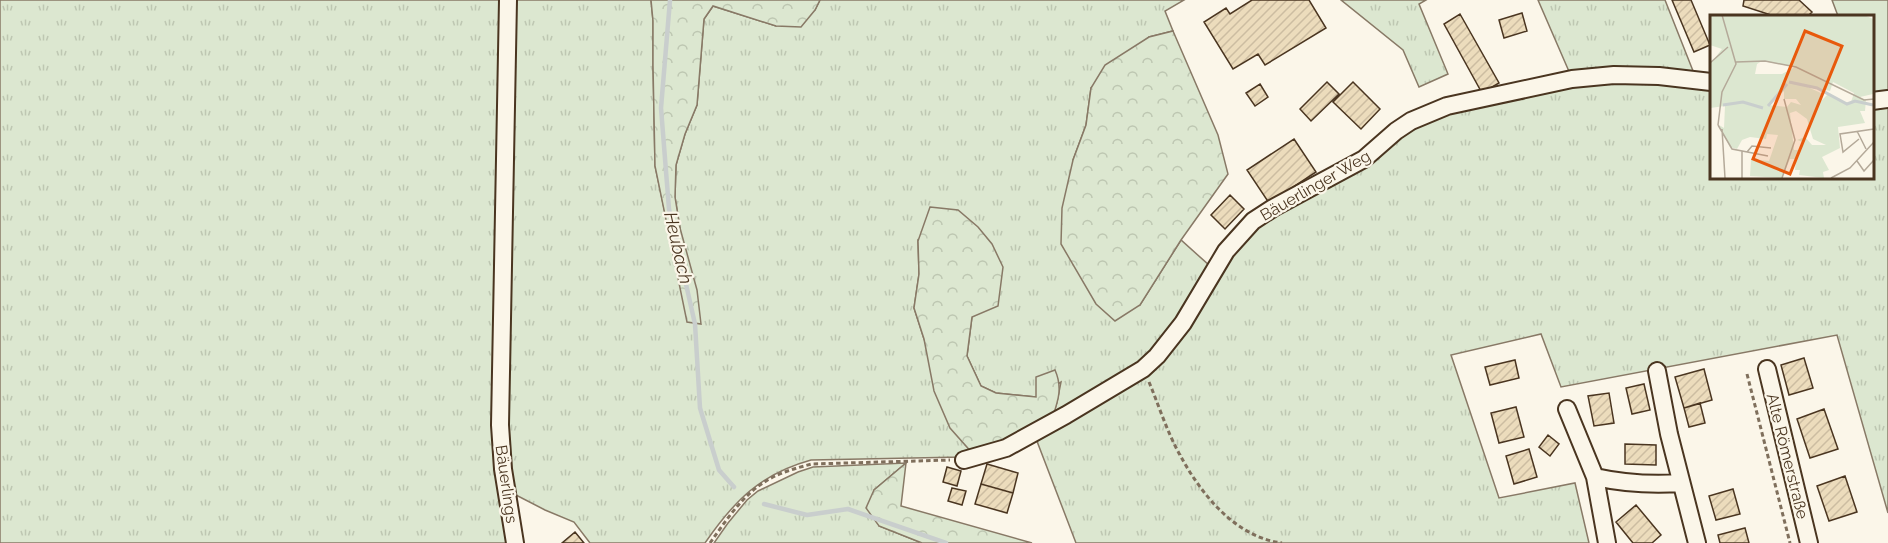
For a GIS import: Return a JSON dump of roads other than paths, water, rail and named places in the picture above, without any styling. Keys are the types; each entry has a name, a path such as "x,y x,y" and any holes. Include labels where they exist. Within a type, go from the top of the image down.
{"street":[{"name":"Bäuerlings","path":"508,0 500,425 503,469 515,543"},
{"name":"Bäuerlinger Weg","path":"964,460 1006,448 1143,369 1157,356 1183,323 1226,250 1253,221 1364,159 1411,121 1447,106 1572,79 1614,75 1659,76 1710,82"},
{"path":"1873,101 1888,99"},
{"name":"Alte Römerstraße","path":"1767,369 1809,543"},
{"path":"1657,371 1681,483 1698,543"},
{"path":"1567,409 1595,477 1608,543"},
{"path":"1595,477 1650,484 1681,483"}],"waterway":[{"name":"Heubach","path":"670,0 661,108 669,209 695,324 700,408 719,470 734,487"},
{"name":"Heubach","path":"764,504 807,515 848,509 946,543"}]}
